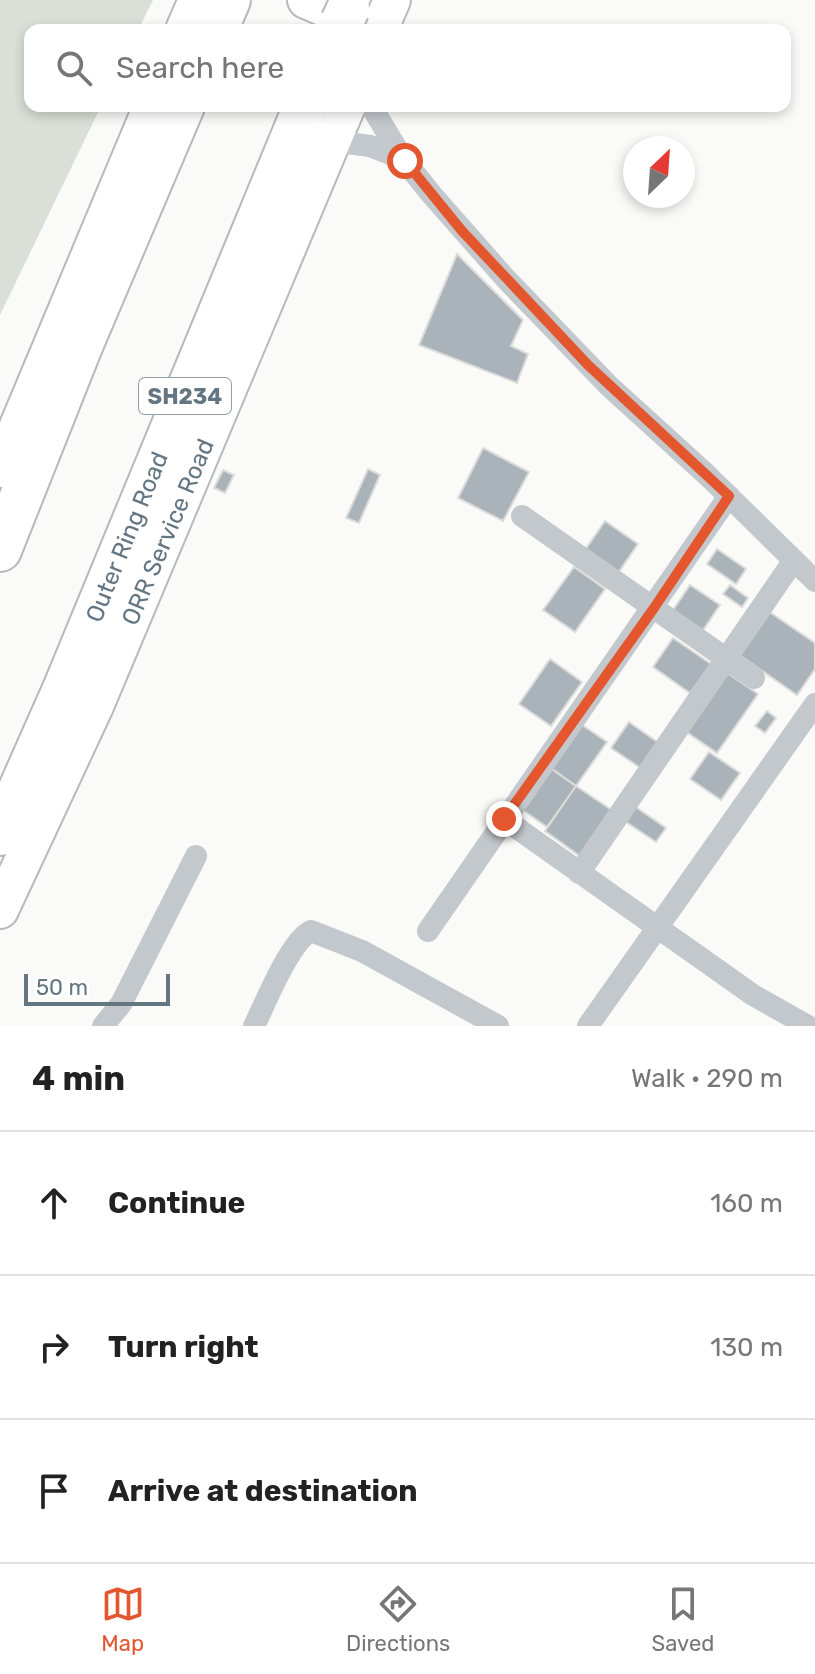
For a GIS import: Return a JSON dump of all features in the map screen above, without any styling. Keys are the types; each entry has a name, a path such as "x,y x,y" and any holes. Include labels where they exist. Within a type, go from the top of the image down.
{"highway":[{"path":"219,24 229,0"},
{"path":"0,550 180,112"},
{"name":"Outer Ring Road","path":"0,834 54,713 303,112"}],"main road":[{"path":"187,24 197,0"},
{"path":"306,0 356,20 392,0"},
{"path":"0,469 149,112"},
{"name":"ORR Service Road","path":"0,910 80,740 344,112"},
{"path":"0,412 25,349 45,313 85,262"}],"street":[{"path":"375,112 403,159 462,231 588,365 815,581"},
{"path":"332,141 370,146 403,159"},
{"path":"428,931 729,496"},
{"path":"522,516 754,678"},
{"path":"579,873 794,560"},
{"path":"588,1026 815,704"},
{"path":"504,819 753,995 808,1026"},
{"path":"103,1026 121,1004 196,856"},
{"path":"254,1026 280,972 303,935 311,931 362,951 498,1026"}],"shaded area":[{"path":"0,0 153,0 141,24 24,24 24,112 98,112 0,315"}],"building":[{"path":"457,254 523,320 511,346 528,354 517,383 419,345"},
{"path":"483,448 529,472 503,521 458,498"},
{"path":"368,469 380,475 359,523 346,518"},
{"path":"223,470 234,475 225,493 214,488"},
{"path":"605,521 638,544 618,573 585,550"},
{"path":"717,549 746,569 736,584 707,564"},
{"path":"574,567 605,589 575,632 543,610"},
{"path":"690,585 720,605 701,633 671,613"},
{"path":"730,585 748,598 742,607 723,594"},
{"path":"765,609 815,643 815,669 797,695 735,652"},
{"path":"673,638 711,664 690,693 653,667"},
{"path":"550,659 582,682 551,726 519,704"},
{"path":"723,670 758,694 717,753 682,729"},
{"path":"767,711 776,718 765,733 755,726"},
{"path":"578,722 607,742 576,786 546,765"},
{"path":"629,722 663,746 645,771 611,748"},
{"path":"709,752 740,773 721,800 690,779"},
{"path":"551,768 576,786 547,827 521,809"},
{"path":"576,786 616,813 584,859 545,831"},
{"path":"630,803 666,828 656,842 620,818"}],"route":[{"path":"405,161 462,231 588,365 729,496 654,608 504,819"}]}
